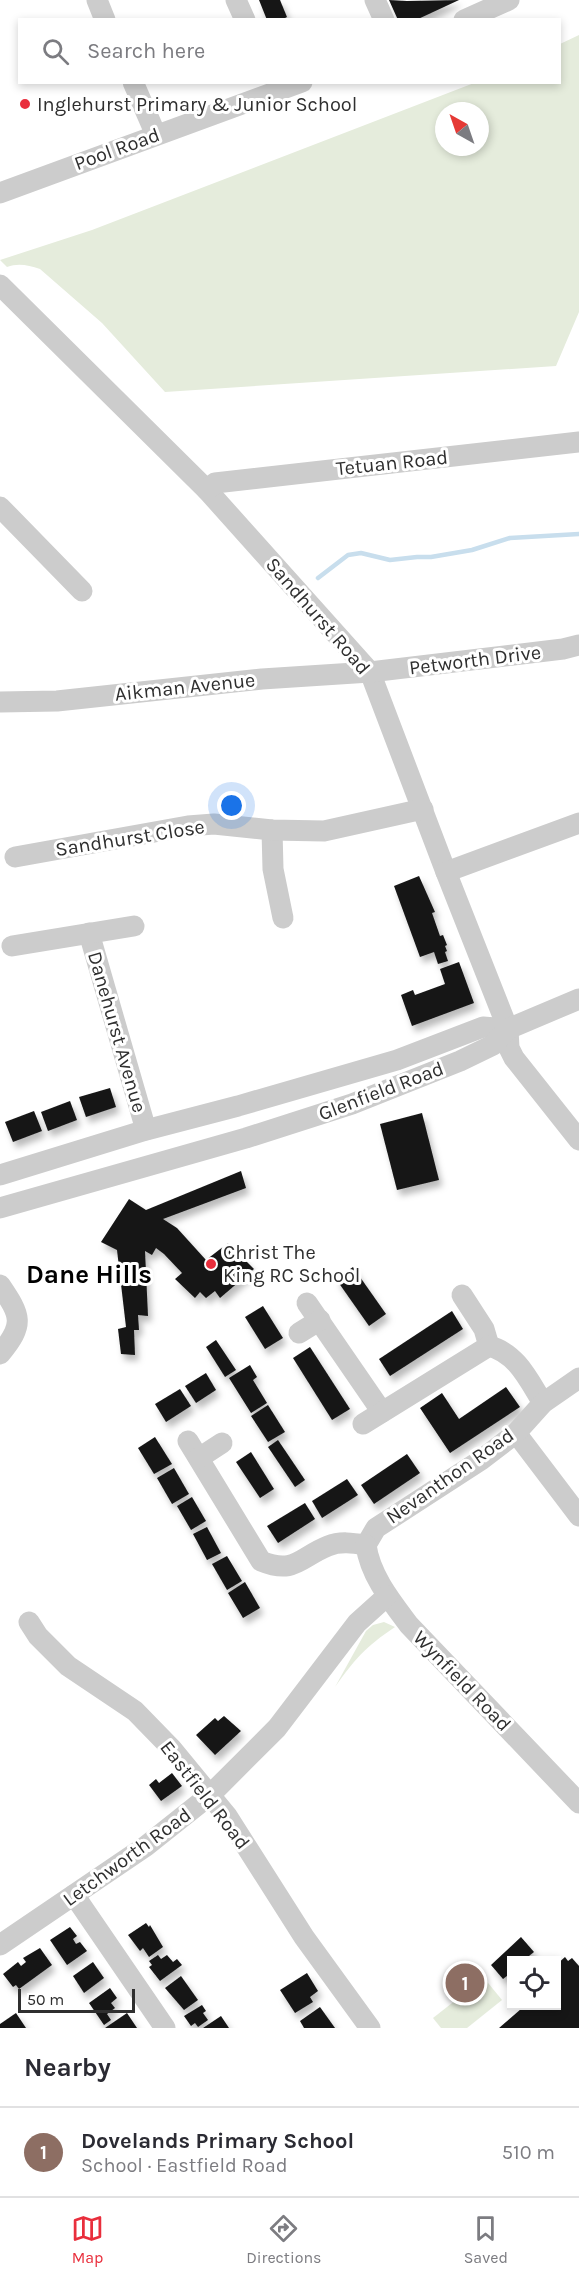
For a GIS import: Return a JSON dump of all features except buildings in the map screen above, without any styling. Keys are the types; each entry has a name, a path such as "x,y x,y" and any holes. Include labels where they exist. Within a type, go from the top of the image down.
{"street":[{"path":"97,0 104,18"},
{"path":"236,0 244,18"},
{"path":"375,0 383,18"},
{"path":"468,18 509,0"},
{"path":"134,84 156,135"},
{"name":"Pool Road","path":"0,193 156,135 273,88 292,84"},
{"name":"Sandhurst Road","path":"0,285 207,490 370,672 508,1029 509,1047 514,1058 579,1140"},
{"name":"Tetuan Road","path":"207,490 215,483 579,442"},
{"path":"1,511 82,591"},
{"name":"Petworth Drive","path":"370,672 563,649 579,645"},
{"name":"Aikman Avenue","path":"0,702 57,701 262,679 370,672"},
{"name":"Sandhurst Close","path":"15,857 188,826 214,824 272,830 324,831 423,809"},
{"path":"446,872 579,823"},
{"path":"272,830 273,869 283,918"},
{"name":"Danehurst Avenue","path":"12,946 134,926"},
{"name":"Danehurst Avenue","path":"89,933 146,1130"},
{"name":"Glenfield Road","path":"0,1208 246,1138 352,1104 493,1046 508,1029 579,999"},
{"name":"Glenfield Road","path":"0,1175 146,1130 397,1060 483,1027 508,1029"},
{"path":"238,1106 246,1138"},
{"path":"42,1161 50,1193"},
{"path":"0,1286 14,1305 18,1317 18,1327 13,1338 0,1354"},
{"path":"307,1303 382,1412"},
{"path":"462,1305 484,1329 489,1346"},
{"path":"299,1333 320,1320"},
{"path":"363,1424 489,1346 498,1348 513,1358 543,1403"},
{"name":"Nevanthon Road","path":"366,1545 376,1528 481,1460 516,1433 543,1403 579,1378"},
{"path":"516,1433 579,1516"},
{"path":"222,1443 194,1450 252,1550 261,1561 276,1567 296,1565 328,1545 345,1542 366,1545"},
{"name":"Wynfield Road","path":"366,1545 368,1558 387,1596 409,1625 579,1803"},
{"name":"Letchworth Road","path":"0,1945 146,1846 210,1795 277,1728 357,1623 387,1596"},
{"name":"Eastfield Road","path":"29,1622 38,1636 68,1666 135,1711 171,1748 227,1816 333,1980 370,2028"},
{"path":"74,1895 165,2028"}],"green space":[{"path":"579,35 579,312 556,366 165,392 102,323 40,269 23,265 7,267 0,260 92,230 471,84 561,84 561,44"},
{"path":"384,1622 395,1627 361,1654 335,1687 366,1631 373,1625"},
{"path":"484,1978 502,2000 467,2028 441,2028 433,2018"}],"waterway":[{"path":"318,578 348,555 361,553 390,560 431,557 472,550 510,538 579,534"}],"place":[{"name":"Inglehurst Primary & Junior School","path":"25,104"},
{"name":"Christ The King RC School","path":"211,1264"},
{"name":"Dovelands Primary School","path":"465,1983"}],"district":[{"name":"Dane Hills","path":"89,1274"}]}
